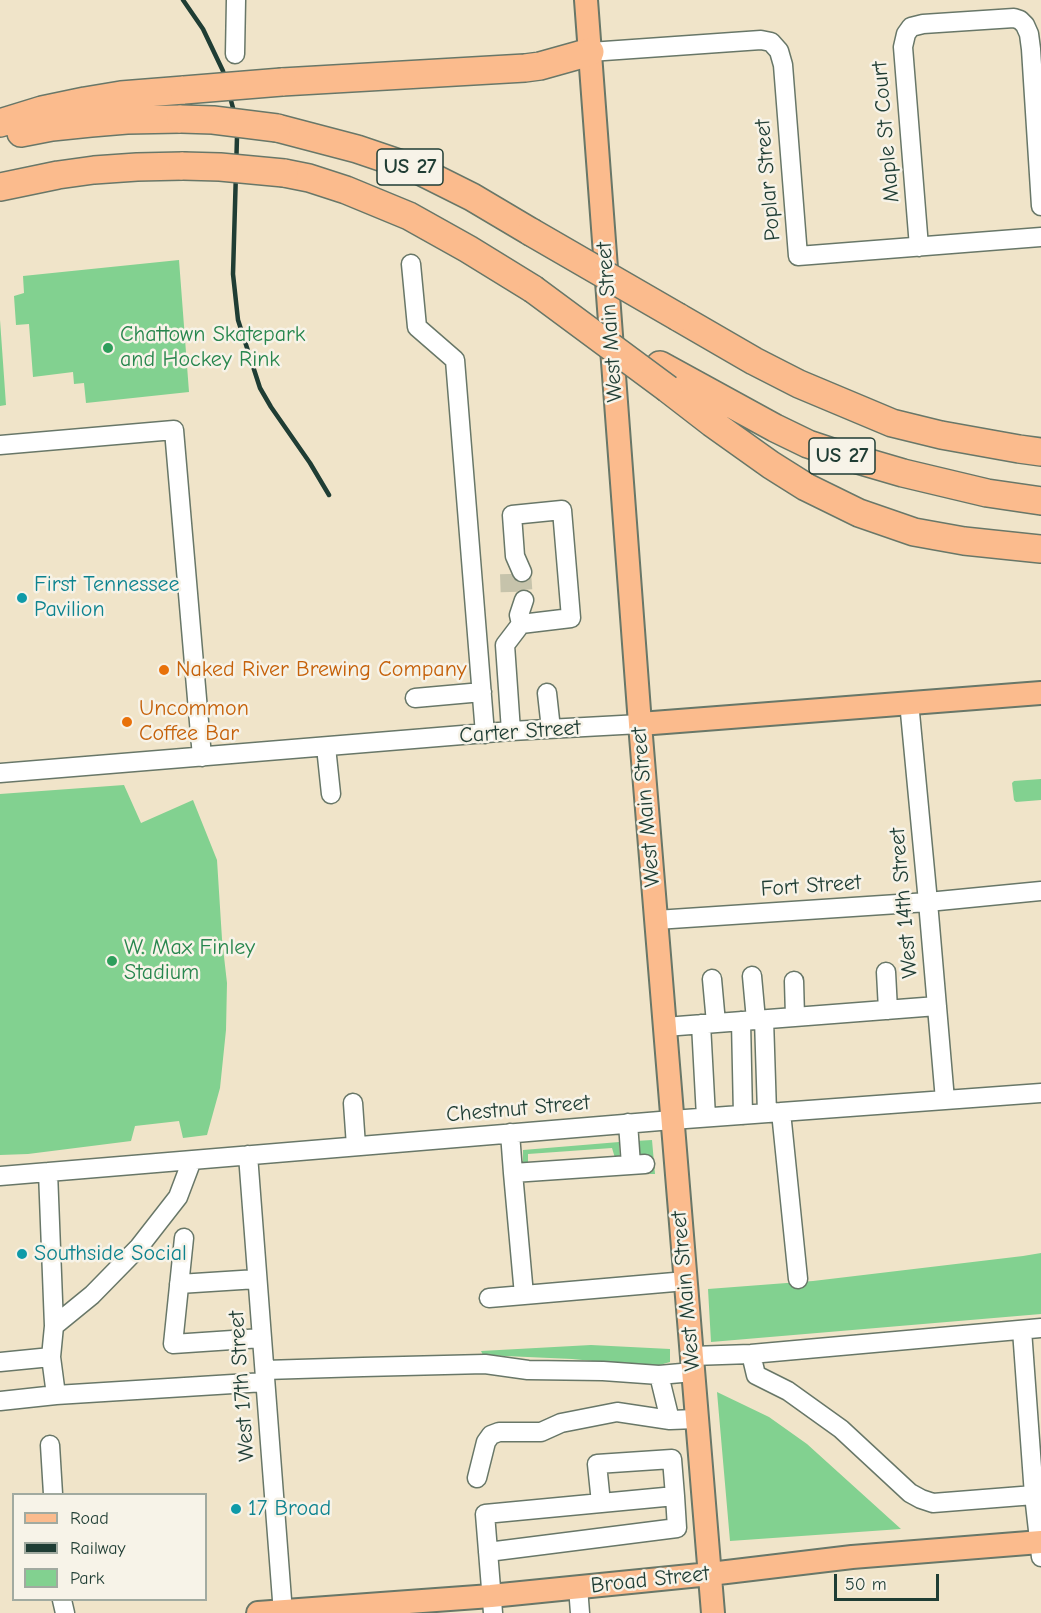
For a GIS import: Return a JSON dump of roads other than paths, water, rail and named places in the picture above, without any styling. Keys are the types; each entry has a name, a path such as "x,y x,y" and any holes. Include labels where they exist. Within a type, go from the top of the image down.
{"highway":[{"path":"0,123 42,110 121,95 282,82 525,68 590,52"},
{"name":"US 27","path":"0,138 52,127 181,118 277,128 357,149 416,170 472,196 754,361 799,384 892,423 941,435 1041,452"},
{"name":"US 27","path":"0,187 57,175 137,167 220,167 284,173 309,178 346,190 409,216 533,289 664,377 808,444 871,464 987,493 1041,501"},
{"path":"664,377 712,423 771,465 806,487 859,513 914,532 964,541 1041,549"}],"main road":[{"name":"West Main Street","path":"586,0 639,724 713,1613"},
{"name":"Carter Street","path":"639,724 1041,693"},
{"name":"Broad Street","path":"258,1613 492,1604 578,1587 852,1557 1041,1547"}],"street":[{"path":"235,54 236,0"},
{"name":"Maple St Court","path":"919,247 903,47 906,34 911,27 923,24 1014,18 1025,25 1031,49 1041,206"},
{"name":"Poplar Street","path":"590,52 753,40 771,42 779,51 783,65 798,256 1041,237"},
{"path":"411,264 417,327 455,360 485,734"},
{"path":"0,445 174,430 202,757"},
{"path":"511,731 505,645 519,610 571,618 562,510 512,515 515,567"},
{"path":"416,698 482,692"},
{"path":"547,693 551,729"},
{"name":"West 14th Street","path":"909,702 945,1100"},
{"name":"Carter Street","path":"0,773 511,731 639,724"},
{"path":"327,747 331,794"},
{"name":"Fort Street","path":"656,920 928,902 1041,891"},
{"path":"886,972 888,1010"},
{"path":"743,1114 753,1020 752,976"},
{"path":"706,1117 712,979"},
{"path":"794,981 795,1017"},
{"path":"665,1027 937,1006"},
{"path":"753,1020 774,1112 798,1279"},
{"name":"Chestnut Street","path":"0,1176 628,1123 1041,1093"},
{"path":"353,1103 356,1146"},
{"path":"513,1173 638,1165 628,1123"},
{"path":"510,1133 524,1295"},
{"name":"West 17th Street","path":"248,1155 283,1612"},
{"path":"54,1326 92,1295 140,1246 178,1197 192,1160"},
{"path":"48,1172 54,1326 51,1357 56,1395"},
{"path":"184,1238 173,1344 262,1338"},
{"path":"179,1284 257,1279"},
{"path":"489,1298 686,1281"},
{"path":"0,1401 363,1366 485,1364 528,1370 603,1371 659,1375 693,1364 751,1354 1041,1328"},
{"path":"1022,1330 1032,1353 1032,1452 1034,1495 1041,1547"},
{"path":"751,1354 756,1375 788,1391 842,1429 910,1493 921,1499 933,1503 1034,1495"},
{"path":"0,1362 51,1357"},
{"path":"659,1375 670,1420"},
{"path":"477,1478 486,1442 491,1435 499,1432 541,1432 561,1423 617,1412 670,1420 696,1419"},
{"path":"50,1445 53,1493"},
{"path":"488,1552 677,1528 672,1459 597,1464 601,1503"},
{"path":"492,1604 485,1514 675,1496"},
{"path":"578,1587 580,1613"}],"tunnel":[{"path":"522,572 524,600"},
{"path":"509,574 510,601"}],"railway":[{"path":"183,0 203,29 223,71 233,108 237,137 233,274 238,320 260,388 329,495"}],"place":[{"name":"Chattown Skatepark and Hockey Rink","path":"108,348"},
{"name":"First Tennessee Pavilion","path":"22,598"},
{"name":"Naked River Brewing Company","path":"164,670"},
{"name":"Uncommon Coffee Bar","path":"127,722"},
{"name":"W. Max Finley Stadium","path":"112,961"},
{"name":"Southside Social","path":"22,1254"},
{"name":"17 Broad","path":"236,1509"}]}
